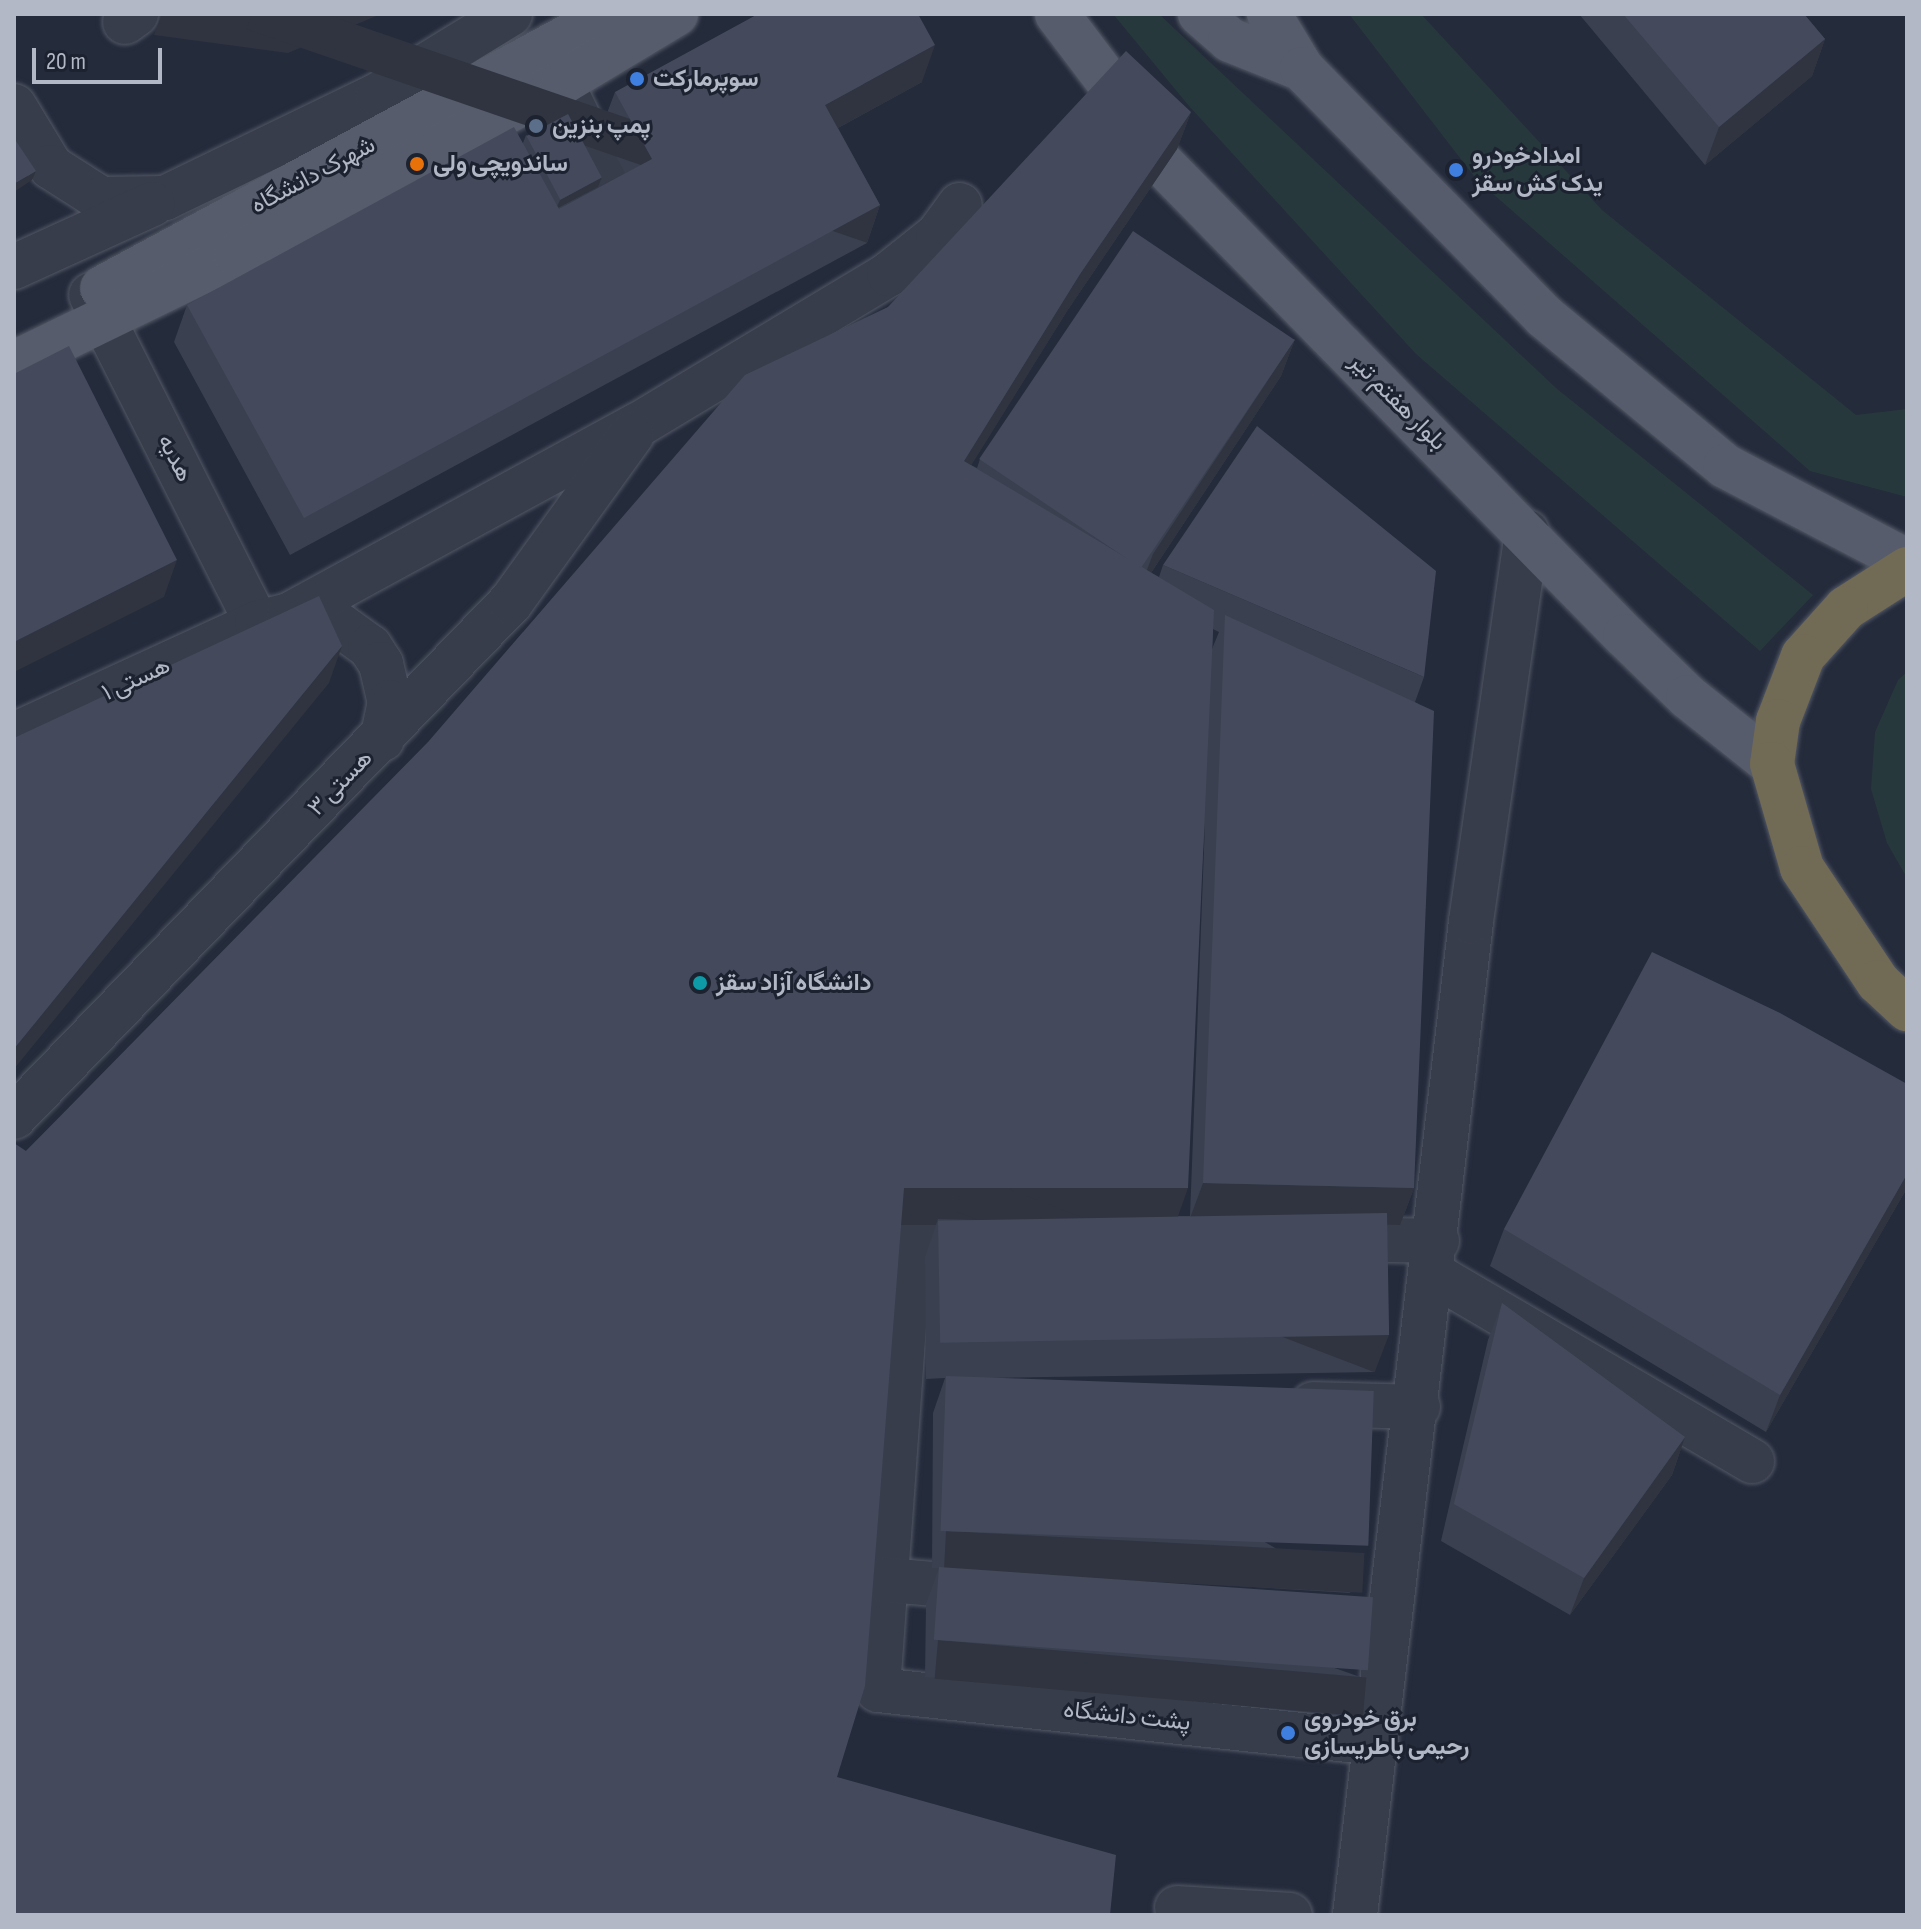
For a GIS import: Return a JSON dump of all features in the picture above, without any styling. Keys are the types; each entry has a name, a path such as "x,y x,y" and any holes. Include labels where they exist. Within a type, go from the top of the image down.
{"highway":[{"path":"1907,569 1846,608 1803,656 1778,721 1772,764 1802,868 1878,982 1907,1009"}],"main road":[{"name":"شهرک دانشگاه","path":"14,332 98,307 554,66 610,14"},
{"path":"554,66 676,14"},
{"name":"بلوار هفتم تیر","path":"1057,14 1113,88 1120,148 1527,532 1688,697 1772,764"},
{"path":"1200,14 1230,40 1302,69"},
{"path":"1269,14 1302,69 1545,317 1725,466 1907,561"},
{"path":"14,363 98,307"}],"street":[{"path":"14,267 378,95 510,14"},
{"path":"542,238 619,201 554,66"},
{"path":"14,106 51,167 101,199 165,198"},
{"path":"472,108 501,162"},
{"name":"هستی ۱","path":"14,735 273,619 638,425 889,274 938,235 960,205"},
{"name":"هدیه","path":"98,307 273,619"},
{"name":"هستی ۳","path":"14,1117 511,602 638,425"},
{"path":"1355,1915 1418,1407 1471,921 1527,532"},
{"path":"273,619 334,621 370,647 384,673 390,702 382,739"},
{"path":"1281,1238 1435,1257 1752,1461"},
{"path":"1029,1592 887,1580 918,1396 910,1242 1034,1240"},
{"path":"1277,1404 1418,1407"},
{"name":"پشت دانشگاه","path":"887,1580 878,1690 1376,1743"},
{"path":"1343,1619 1390,1623"},
{"path":"1177,1908 1290,1915"}],"shaded area":[{"path":"1113,14 1159,14 1556,388 1813,595 1760,651 1416,354 1189,106"},
{"path":"1349,14 1421,14 1602,210 1856,415 1907,409 1907,497 1810,471 1477,180"},
{"path":"1907,672 1907,878 1887,843 1871,789 1875,732 1898,680"}],"building":[{"path":"758,14 918,14 935,45 825,105 880,205 304,518 187,305 514,127 559,209 652,159 615,92"},
{"path":"1623,14 1804,14 1825,39 1719,127"},
{"name":"دانشگاه آزاد سقز","path":"1126,51 1191,112 1080,274 964,461 1214,610 1188,1188 904,1188 865,1686 837,1777 1116,1855 1110,1915 14,1915 14,1143 26,1151 428,742 745,375 888,307"},
{"path":"568,114 602,178 560,200 527,136"},
{"path":"14,138 36,171 14,184"},
{"path":"1133,231 1295,340 1141,568 979,459"},
{"path":"69,346 177,560 14,642 14,374"},
{"path":"1257,426 1436,571 1424,677 1163,565"},
{"path":"319,596 342,646 14,1049 14,738"},
{"path":"1225,615 1434,711 1414,1188 1203,1183"},
{"path":"1652,952 1780,1013 1907,1084 1907,1174 1780,1395 1504,1229"},
{"path":"1387,1213 1389,1335 940,1343 938,1221"},
{"path":"1502,1303 1685,1437 1584,1578 1454,1504"},
{"path":"946,1376 1374,1391 1368,1546 941,1531"},
{"path":"939,1567 1373,1597 1368,1670 934,1640"}],"place":[{"name":"سوپرمارکت","path":"637,79"},
{"name":"پمپ بنزین","path":"536,126"},
{"name":"ساندویچی ولی","path":"417,164"},
{"name":"امدادخودرو یدک کش سقز","path":"1456,170"},
{"name":"دانشگاه آزاد سقز","path":"700,983"},
{"name":"برق خودروی رحیمی باطریسازی","path":"1288,1733"}]}
